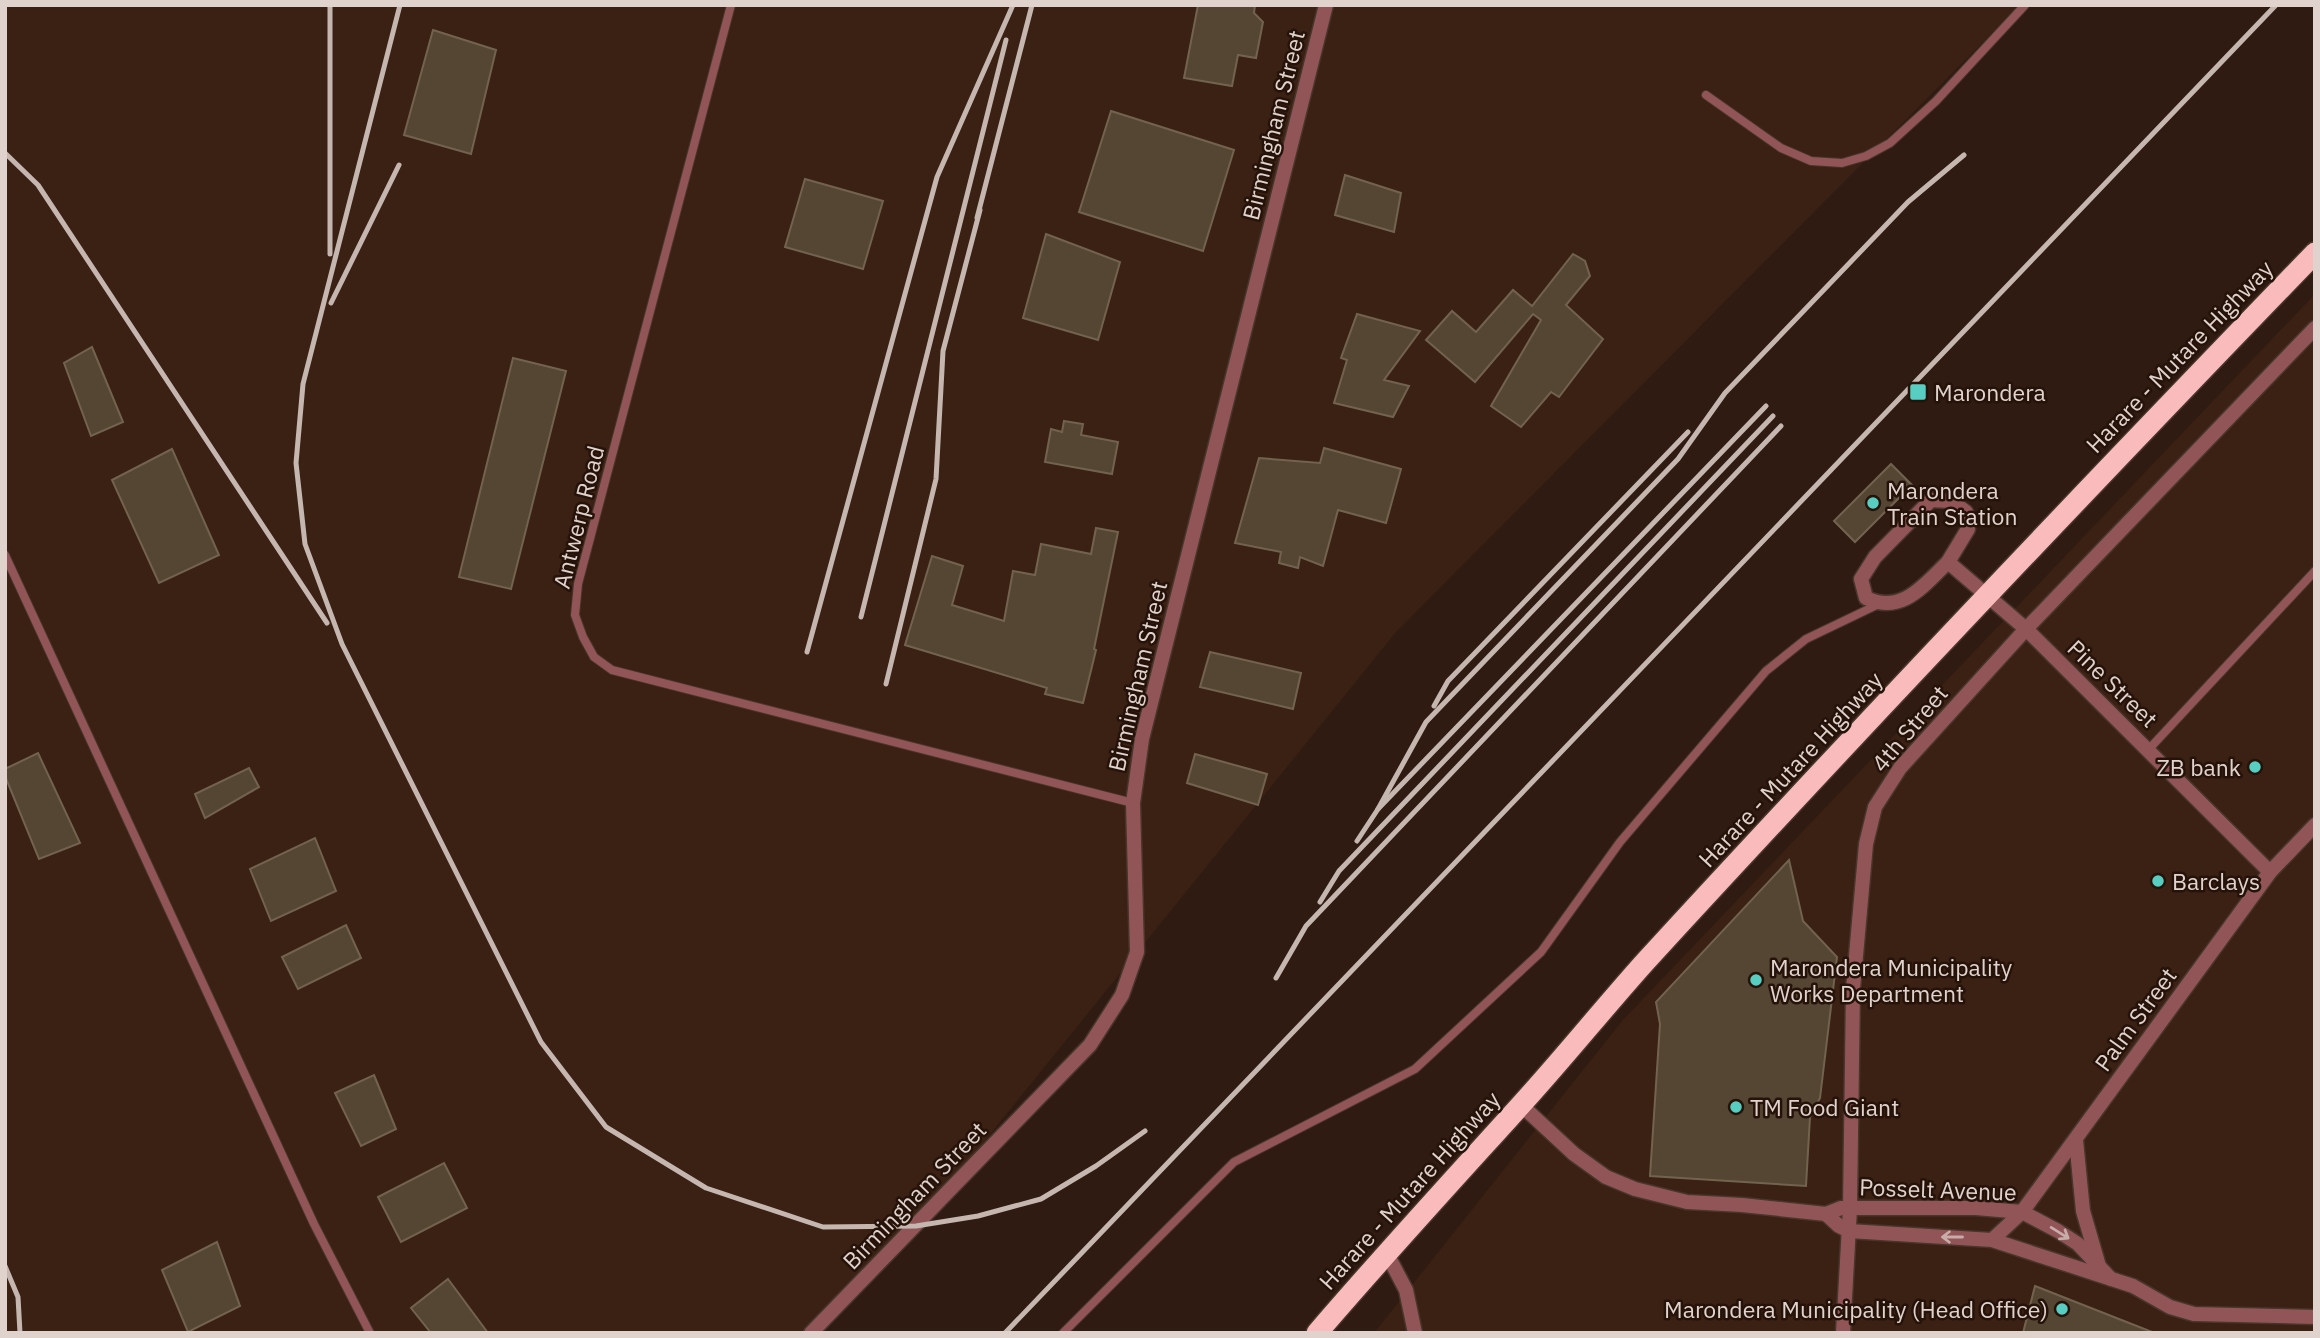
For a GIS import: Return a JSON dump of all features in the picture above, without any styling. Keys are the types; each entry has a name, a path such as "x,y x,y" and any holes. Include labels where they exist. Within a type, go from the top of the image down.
{"highway":[{"name":"Harare - Mutare Highway","path":"1317,1333 1386,1252 1521,1105 1679,926 2315,253"}],"street":[{"name":"Birmingham Street","path":"811,1333 1090,1045 1122,995 1137,953 1133,803 1142,739 1326,5"},
{"name":"4th Street","path":"1843,1333 1850,1208 1853,989 1866,844 1875,807 1900,768 2026,629 2315,328"},
{"path":"1931,500 1951,501 1966,512 1968,529 1948,562 1921,588 1900,602 1879,604 1866,598 1861,579 1875,557 1931,500"},
{"name":"Pine Street","path":"1948,562 2026,629 2270,872"},
{"name":"Palm Street","path":"1992,1240 2022,1212 2270,872 2315,825"},
{"name":"Posselt Avenue","path":"1521,1105 1574,1154 1606,1177 1635,1189 1687,1202 1826,1214 1841,1208 1976,1208 2022,1212 2078,1244 2111,1279"},
{"path":"2076,1140 2083,1211 2099,1266"},
{"name":"Posselt Avenue","path":"1826,1214 1849,1231 1992,1240 2133,1286 2170,1307 2194,1314 2315,1317"},
{"path":"1386,1252 1406,1290 1415,1333"}],"lane":[{"name":"Antwerp Road","path":"731,5 578,584 575,615 583,637 594,657 612,670 1133,803"},
{"path":"1706,95 1781,148 1811,161 1842,163 1866,156 1890,143 1936,102 2025,5"},
{"path":"5,555 314,1224 370,1333"},
{"path":"2149,749 2315,571"},
{"path":"1063,1333 1234,1162 1415,1069 1541,952 1620,842 1766,671 1806,639 1879,604"}],"shaded area":[{"path":"5,5 2020,5 1396,632 916,1226 814,1333 5,1333"},
{"path":"2315,294 2315,1333 1374,1333 1622,1021"}],"building":[{"path":"1198,5 1255,5 1254,13 1263,22 1256,58 1238,55 1232,86 1184,78"},
{"path":"433,30 496,50 471,154 404,135"},
{"path":"1111,111 1234,150 1203,251 1079,212"},
{"path":"1345,175 1401,193 1394,232 1335,215"},
{"path":"805,179 883,201 863,269 785,247"},
{"path":"1046,234 1120,262 1098,340 1023,318"},
{"path":"1573,254 1585,261 1590,276 1566,305 1603,339 1559,397 1551,392 1521,427 1491,406 1541,320 1533,314 1475,382 1426,340 1452,311 1476,332 1513,290 1532,306"},
{"path":"1357,314 1420,331 1384,380 1409,386 1393,417 1334,403 1347,360 1341,358"},
{"path":"92,347 123,422 91,436 64,363"},
{"path":"513,358 566,371 511,589 459,577"},
{"path":"1064,421 1083,424 1081,435 1118,442 1112,474 1045,462 1051,429 1062,432"},
{"path":"1324,448 1401,469 1386,523 1338,510 1323,566 1300,557 1298,568 1279,563 1281,552 1235,543 1259,458 1320,463"},
{"path":"172,449 219,555 159,583 112,480"},
{"name":"Marondera Train Station","path":"1891,464 1912,485 1855,542 1834,521"},
{"path":"1096,528 1118,532 1094,649 1096,650 1083,703 1045,694 1047,688 905,645 932,556 963,566 952,605 1004,621 1013,571 1035,575 1041,544 1091,554"},
{"path":"1210,652 1301,673 1293,709 1200,687"},
{"path":"38,753 80,843 39,859 5,776 5,769"},
{"path":"1195,754 1267,774 1258,805 1187,783"},
{"path":"249,768 259,787 205,818 195,794"},
{"path":"315,838 336,891 271,921 250,869"},
{"path":"1789,860 1803,921 1837,957 1820,1098 1810,1117 1806,1186 1650,1176 1660,1024 1656,1002"},
{"path":"346,925 361,958 298,989 282,957"},
{"path":"374,1075 396,1129 361,1146 335,1093"},
{"path":"444,1163 467,1208 401,1242 378,1197"},
{"path":"217,1242 240,1306 188,1332 162,1270"},
{"path":"448,1279 488,1333 431,1333 411,1308"},
{"name":"Marondera Municipality (Head Office)","path":"2035,1286 2152,1332 2152,1333 2023,1333"}],"railway":[{"path":"330,5 330,254"},
{"path":"400,5 303,384 296,463 305,544 342,644 541,1042 606,1127 706,1188 823,1227 916,1226 978,1216 1041,1199 1096,1166 1145,1131"},
{"path":"807,652 937,177 1013,5"},
{"path":"977,218 1032,5"},
{"path":"1005,1333 2276,5"},
{"path":"861,617 1006,40"},
{"path":"5,153 38,185 327,623"},
{"path":"1378,809 1426,722 1678,459 1725,393 1908,202 1964,155"},
{"path":"331,303 399,165"},
{"path":"886,684 936,479 943,351 980,210"},
{"path":"1357,841 1378,809 1766,406"},
{"path":"1320,902 1339,871 1773,416"},
{"path":"1276,978 1306,926 1781,426"},
{"path":"1434,706 1448,681 1688,432"},
{"path":"5,1266 18,1297 20,1333"}],"place":[{"name":"Marondera","path":"1918,392"},
{"name":"Marondera Train Station","path":"1873,503"},
{"name":"ZB bank","path":"2255,767"},
{"name":"Barclays","path":"2158,881"},
{"name":"Marondera Municipality Works Department","path":"1756,980"},
{"name":"TM Food Giant","path":"1736,1107"},
{"name":"Marondera Municipality (Head Office)","path":"2062,1309"}]}
